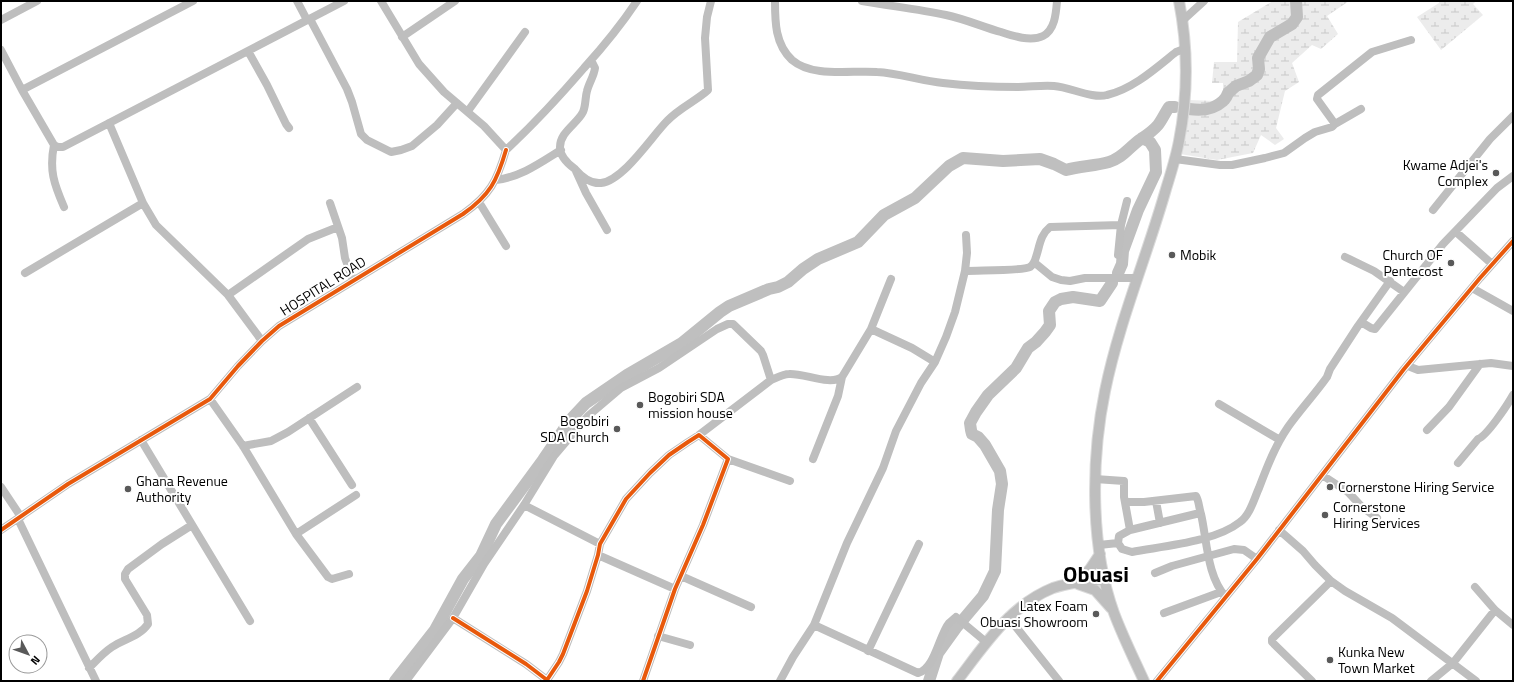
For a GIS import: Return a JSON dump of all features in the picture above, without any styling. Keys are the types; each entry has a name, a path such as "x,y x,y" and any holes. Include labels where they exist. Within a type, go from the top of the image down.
{"main road":[{"path":"1144,681 1128,648 1114,612 1104,579 1100,549 1095,479 1096,444 1105,391 1121,332 1158,218 1179,141 1185,97 1182,21 1178,1"},
{"path":"1075,582 1090,569 1100,549"},
{"path":"957,681 986,642 1008,618 1036,597 1053,588 1075,582 1104,579"},
{"path":"1075,582 1095,590 1114,612"}],"street":[{"path":"1,20 37,1"},
{"path":"22,90 193,1"},
{"path":"297,1 347,89 361,134 367,140 391,152 412,146 437,125 457,103"},
{"path":"1,50 54,145 63,147 344,1"},
{"path":"381,1 419,64 444,92 468,111 506,150 531,127 591,60 616,31 637,1"},
{"path":"402,37 455,1"},
{"path":"591,60 595,68 587,92 583,112 562,140 560,150 564,158 575,170 591,181 601,183 608,180 630,163 649,144 667,121 678,111 708,90 705,38 707,17 711,1"},
{"path":"775,1 776,31 783,48 792,60 804,67 824,71 852,73 877,72 942,83 977,86 1053,86 1105,96 1116,93 1130,85 1176,52 1184,49"},
{"path":"862,1 947,15 1022,38 1034,38 1042,37 1049,31 1054,21 1057,1"},
{"path":"1182,21 1204,1"},
{"path":"468,111 525,32"},
{"path":"1335,124 1317,99 1318,95 1377,49 1394,46 1411,40"},
{"path":"248,51 289,128"},
{"path":"1175,159 1220,165 1232,165 1284,153 1315,132 1332,127 1362,109"},
{"path":"1433,210 1490,139 1513,116"},
{"path":"109,123 143,203 156,225 228,296 262,341"},
{"path":"54,145 52,167 55,186 64,207"},
{"name":"HOSPITAL ROAD","path":"1,530 68,484 210,399 238,366 279,326 463,214 479,202 496,180 506,150"},
{"path":"496,180 513,177 524,173 560,150"},
{"path":"575,170 607,230"},
{"path":"1361,322 1375,329 1443,244 1489,196 1513,176"},
{"path":"1118,255 1121,225 1127,201"},
{"path":"479,202 506,246"},
{"path":"25,273 143,203"},
{"path":"330,203 342,238 345,258 353,280"},
{"path":"965,271 1029,268 1035,263 1041,239 1045,231 1050,227 1121,225"},
{"path":"228,296 308,239 338,226"},
{"path":"1456,232 1492,264"},
{"path":"780,681 793,657 814,625 841,557 883,468 896,431 921,383 935,362 955,312 965,271 967,253 966,235"},
{"path":"1157,681 1224,594 1257,559 1408,366 1492,264 1513,241"},
{"path":"1345,257 1374,271 1404,292"},
{"path":"1035,263 1052,277 1061,280 1070,281 1085,278 1138,278"},
{"path":"813,459 838,396 842,377 871,329 891,279"},
{"path":"1200,514 1130,530 1119,536 1118,543 1122,549 1132,552 1206,538 1222,533 1243,520 1252,505 1280,440 1327,377 1333,364 1390,281"},
{"path":"1472,288 1513,311"},
{"path":"406,681 453,618 484,564 524,505 554,456 588,416 621,388 659,368 717,329 728,324 733,324 736,326 761,350 764,355 771,380"},
{"path":"871,329 912,348 935,362"},
{"path":"1408,366 1414,369 1423,370 1491,363 1513,366"},
{"path":"1427,430 1449,407 1480,364"},
{"path":"453,618 526,664 547,680 563,654 587,591 600,544 626,499 669,455 699,436 771,380 788,374 830,380 837,380 842,377"},
{"path":"243,446 271,442 357,387"},
{"path":"1458,463 1478,438 1482,437 1513,395"},
{"path":"210,399 243,446 296,534 328,577 332,579 349,574"},
{"path":"1219,404 1259,429 1280,440"},
{"path":"309,418 352,484"},
{"path":"699,436 728,459 790,482"},
{"path":"141,440 250,621"},
{"path":"643,681 675,589 704,525 728,459"},
{"path":"1322,475 1348,492 1361,506 1377,518"},
{"path":"1095,479 1124,482 1125,502 1130,530"},
{"path":"1,486 20,518 96,681"},
{"path":"296,534 356,495"},
{"path":"1125,502 1156,501 1196,496 1213,573 1224,594"},
{"path":"1156,501 1160,523"},
{"path":"524,505 600,544"},
{"path":"89,668 111,648 138,634 145,629 148,624 147,615 125,579 125,574 128,569 162,544 192,525"},
{"path":"1279,530 1303,551 1331,581 1345,592 1392,618 1476,681"},
{"path":"1100,549 1118,543"},
{"path":"868,651 919,544"},
{"path":"1155,573 1172,566 1240,549 1257,559"},
{"path":"598,555 675,589"},
{"path":"681,576 751,607"},
{"path":"1312,681 1272,642 1272,639 1331,581"},
{"path":"1475,587 1495,610 1513,626"},
{"path":"1164,614 1224,594"},
{"path":"1431,681 1453,663 1495,610"},
{"path":"814,625 918,673 923,672 936,652 949,623 956,617 986,642"},
{"path":"1008,618 1059,681"},
{"path":"658,636 690,645"}],"green space":[{"path":"1273,1 1349,1 1327,16 1338,34 1321,49 1312,45 1292,63 1299,82 1285,91 1276,128 1284,139 1275,145 1261,135 1253,153 1217,160 1180,154 1190,100 1216,101 1223,93 1223,83 1212,83 1214,62 1237,62 1238,22"},
{"path":"1439,1 1476,1 1473,4 1483,15 1441,50 1417,17 1439,3"}],"waterway":[{"path":"1189,109 1203,110 1211,108 1223,101 1228,93 1236,86 1249,81 1257,75 1259,69 1258,58 1270,37 1292,24 1297,17 1296,1"},
{"path":"395,681 435,630 463,579 481,556 496,524 571,419 586,403 627,375 682,343 729,306 769,289 778,287 788,282 818,259 858,242 884,215 915,198 949,166 963,158 1003,161 1040,159 1066,170 1104,163 1114,160 1122,155 1150,133 1161,121 1169,107 1175,107"},
{"path":"1118,273 1122,264 1123,251 1138,210 1156,172 1155,150 1150,142 1142,138"},
{"path":"929,681 938,653 956,628 983,596 995,571 998,510 1002,484 1000,471 985,445 978,437 972,434 970,423 988,395 1016,368 1028,348 1036,342 1050,325 1049,311 1055,302 1061,299 1073,297 1100,301 1112,283"}],"cycle path":[{"path":"1,530 68,484 210,399 238,366 279,326 463,214 486,194 496,179 506,150"},
{"path":"1157,681 1257,559 1404,369 1513,241"},
{"path":"453,618 526,664 547,680 563,654 587,591 600,544 626,499 669,455 699,435 728,459 703,525 675,589 643,681"}],"place":[{"name":"Kwame Adjei's Complex","path":"1496,173"},
{"name":"Mobik","path":"1172,255"},
{"name":"Church OF Pentecost","path":"1451,263"},
{"name":"Bogobiri SDA mission house","path":"640,405"},
{"name":"Bogobiri SDA Church","path":"617,429"},
{"name":"Cornerstone Hiring Service","path":"1330,487"},
{"name":"Ghana Revenue Authority","path":"128,489"},
{"name":"Cornerstone Hiring Services","path":"1325,515"},
{"name":"Latex Foam Obuasi Showroom","path":"1096,614"},
{"name":"Kunka New Town Market","path":"1330,660"}],"district":[{"name":"Obuasi","path":"1096,574"}]}
